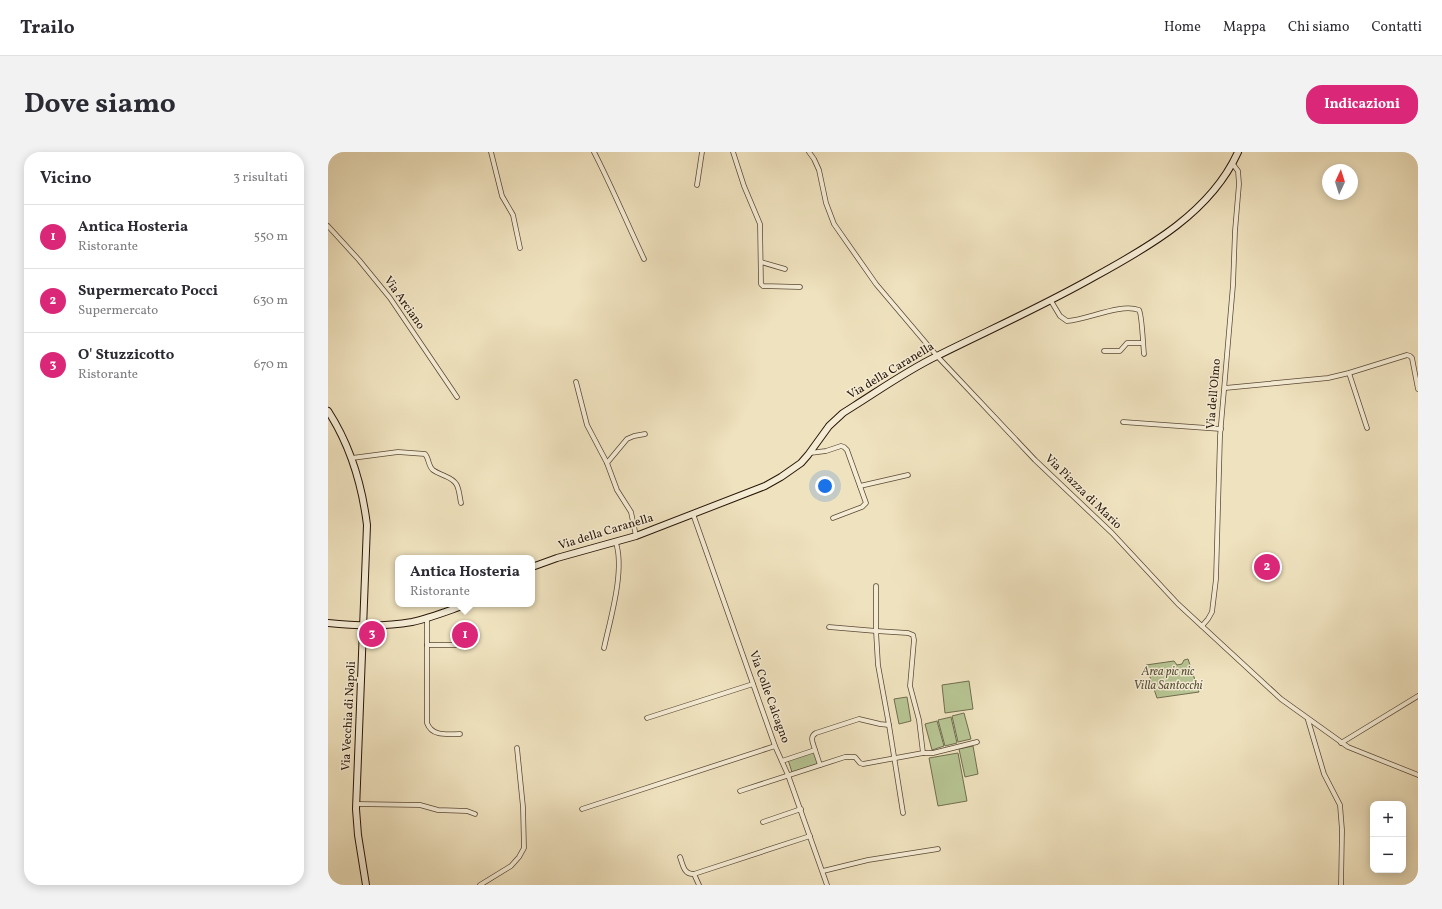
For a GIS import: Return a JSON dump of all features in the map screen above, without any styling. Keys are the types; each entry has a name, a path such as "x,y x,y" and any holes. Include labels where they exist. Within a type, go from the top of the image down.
{"main road":[{"name":"Via della Caranella","path":"535,566 557,558 616,543 636,536 769,484 796,467 810,453 823,433 843,413 937,356 1051,301 1140,252 1165,235 1190,214 1222,181 1238,152"},
{"name":"Via Vecchia di Napoli","path":"328,411 340,431 352,458 367,525 356,804 357,829 366,885"},
{"path":"328,623 364,626 401,624 427,618 459,607"}],"street":[{"path":"491,152 502,196 513,215 520,248"},
{"path":"594,152 644,259"},
{"path":"697,185 702,152"},
{"path":"734,152 744,186 760,221 761,285 800,287"},
{"name":"Via Piazza di Mario","path":"808,152 818,168 827,206 838,231 886,297 937,356 1035,460 1105,526 1170,596 1273,693 1341,744 1418,776"},
{"name":"Via dell'Olmo","path":"1202,626 1210,616 1214,600 1218,549 1221,429 1240,184 1238,169 1232,163"},
{"name":"Via Arciano","path":"328,226 360,260 390,298 457,397"},
{"path":"760,262 785,269"},
{"path":"1051,301 1060,316 1068,321 1120,310 1139,310 1141,314 1144,354"},
{"path":"1104,351 1120,351 1127,343 1142,343"},
{"path":"1225,388 1318,379 1349,373 1410,355 1412,358 1418,389"},
{"path":"1349,373 1367,428"},
{"path":"576,382 586,422 608,463 616,487 632,515 636,536"},
{"path":"1123,422 1221,429"},
{"path":"608,463 627,439 645,434"},
{"path":"810,453 826,451 841,446 846,448 860,486 865,505 833,518"},
{"path":"352,458 399,452 425,454 429,465 433,470 456,483 461,503"},
{"path":"860,486 908,475"},
{"name":"Via Colle Calcagno","path":"693,514 753,684 801,809 827,885"},
{"path":"604,648 619,574 616,543"},
{"path":"876,586 876,631 879,668 903,813"},
{"path":"427,618 426,718 431,730 436,733 460,734"},
{"path":"829,627 909,633 914,637 910,686 919,720 923,753"},
{"path":"427,645 465,645"},
{"path":"647,718 753,684"},
{"path":"1341,744 1418,696"},
{"path":"820,764 812,739 816,733 860,719 888,725"},
{"path":"1308,720 1324,774 1340,805 1342,830 1341,885"},
{"path":"740,791 820,764 851,756 856,757 859,762 863,764 923,753 931,753 977,742"},
{"path":"582,809 776,746"},
{"path":"480,885 511,866 521,854 524,847 523,807 518,748"},
{"path":"782,761 815,750"},
{"path":"356,804 420,806 438,810 467,811 475,814"},
{"path":"763,822 801,809"},
{"path":"680,857 686,872 694,874 810,836"},
{"path":"823,871 865,861 938,849"},
{"path":"694,874 699,885"}],"green space":[{"name":"Area pic nic Villa Santocchi","path":"1188,659 1199,692 1157,698 1146,665 1174,661 1177,665 1182,664 1184,660"},
{"path":"969,681 973,709 945,713 942,685"},
{"path":"907,697 911,721 899,724 894,699"},
{"path":"964,713 971,739 958,742 952,716"},
{"path":"951,717 957,743 945,746 938,720"},
{"path":"937,721 944,746 932,750 925,724"},
{"path":"973,746 978,774 965,777 959,749"},
{"path":"814,752 818,764 792,772 788,760"},
{"path":"958,753 967,801 938,806 929,758"}],"place":[{"name":"Supermercato Pocci","path":"1267,567"},
{"name":"O' Stuzzicotto","path":"372,634"},
{"name":"Antica Hosteria","path":"465,635"}]}
